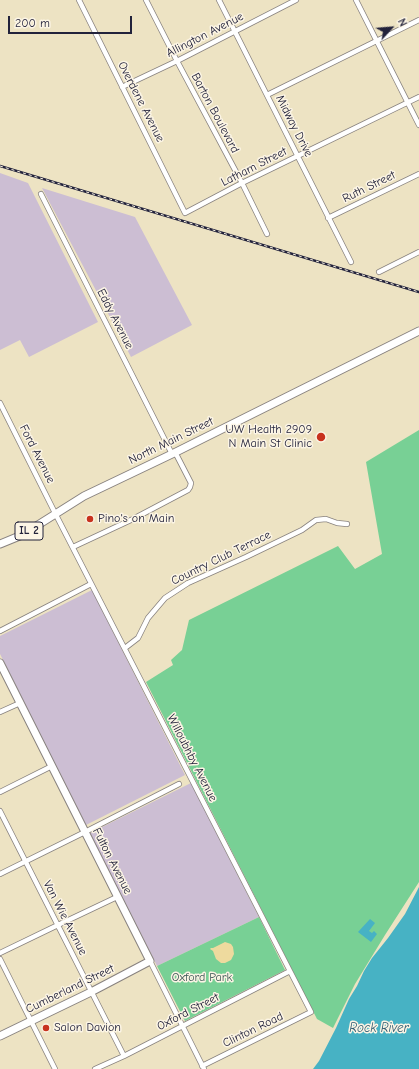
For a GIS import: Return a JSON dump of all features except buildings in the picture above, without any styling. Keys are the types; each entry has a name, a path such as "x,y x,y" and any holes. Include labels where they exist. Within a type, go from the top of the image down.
{"street":[{"name":"Overdene Avenue","path":"79,0 185,213"},
{"name":"Barton Boulevard","path":"146,0 242,183 267,234"},
{"name":"Midway Drive","path":"219,0 351,262"},
{"name":"Allington Avenue","path":"122,87 177,61 288,2 296,0"},
{"path":"356,0 419,125"},
{"path":"266,94 419,20"},
{"name":"Latham Street","path":"185,213 242,183 419,97"},
{"name":"Ruth Street","path":"328,218 419,174"},
{"name":"Eddy Avenue","path":"41,194 173,453 191,483 188,490 133,519 121,523 73,547"},
{"path":"379,272 419,252"},
{"name":"North Main Street","path":"0,544 22,534 84,496 419,331"},
{"name":"Ford Avenue","path":"0,403 55,513"},
{"name":"Willoubhby Avenue","path":"55,513 312,1012"},
{"name":"Country Club Terrace","path":"125,648 138,638 148,618 165,598 188,583 288,537 302,530 316,520 326,519 337,523 347,524"},
{"path":"0,631 91,584"},
{"name":"Fulton Avenue","path":"0,663 203,1067"},
{"path":"0,712 20,703"},
{"path":"0,792 52,766"},
{"path":"0,874 178,784"},
{"name":"Van Wie Avenue","path":"0,811 124,1056"},
{"path":"0,953 117,897"},
{"path":"0,959 55,1069"},
{"name":"Cumberland Street","path":"0,1036 91,992 150,961"},
{"name":"Oxford Street","path":"95,1069 124,1056 290,971"},
{"name":"Clinton Road","path":"203,1067 312,1012"}],"shaded area":[{"path":"0,173 28,183 98,322 29,357 20,340 0,350"},
{"path":"42,188 135,217 192,325 131,357"},
{"path":"92,590 185,775 86,825 0,654 0,636"},
{"path":"191,783 259,917 157,966 90,833"}],"green space":[{"path":"419,430 419,882 355,984 333,1028 317,1019 146,682 173,665 171,660 182,650 189,620 338,546 355,569 382,554 366,462"},
{"name":"Oxford Park","path":"259,917 285,970 185,1021 157,966"}],"sand":[{"path":"225,942 231,944 234,954 231,960 221,963 216,959 213,951 210,949"}],"water":[{"name":"Rock River","path":"419,887 419,1069 313,1069 319,1061 364,971 405,914"},
{"path":"370,919 375,923 369,931 372,933 374,931 377,934 371,942 358,932"}],"railway":[{"path":"0,166 419,292"}],"place":[{"name":"UW Health 2909 N Main St Clinic","path":"321,437"},
{"name":"Pino's on Main","path":"90,519"},
{"name":"Salon Davion","path":"46,1028"}]}
